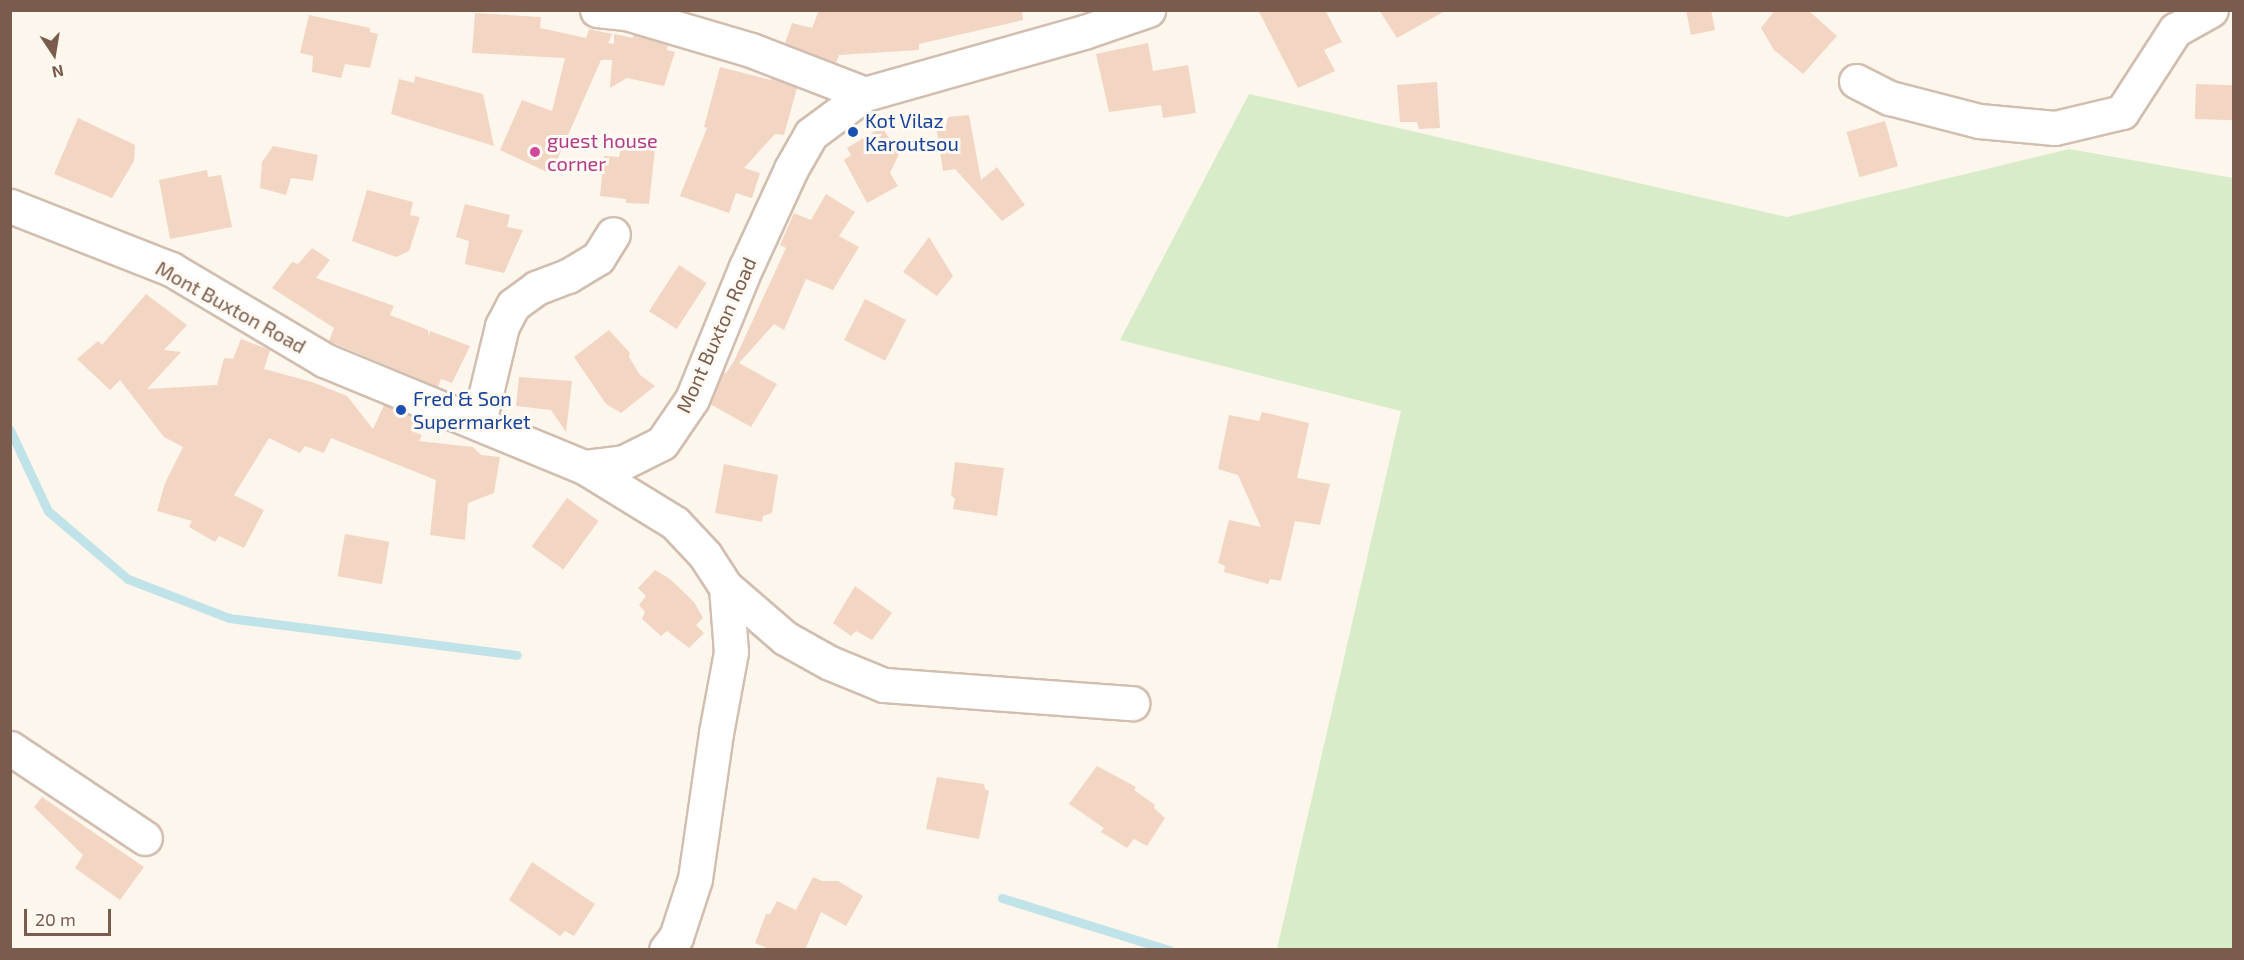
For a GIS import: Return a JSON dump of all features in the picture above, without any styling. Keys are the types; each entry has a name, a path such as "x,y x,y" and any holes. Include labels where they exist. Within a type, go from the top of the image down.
{"street":[{"path":"597,10 626,14 751,50 865,94"},
{"name":"Mont Buxton Road","path":"10,206 171,269 324,360 584,467 624,462 662,444 692,399 746,267 791,169 811,134 865,94 1084,32 1148,10"},
{"path":"1856,81 1890,98 1979,121 2055,128 2122,112 2175,30 2211,10"},
{"path":"479,422 502,326 513,305 536,288 568,276 598,258 613,234"},
{"path":"584,467 675,523 705,555 726,587 785,638 830,663 884,685 1132,703"},
{"path":"666,950 676,937 695,879 716,733 731,652 726,587"},
{"path":"10,748 145,838"}],"green space":[{"path":"1249,94 1787,217 2069,149 2233,178 2233,949 1277,949 1401,411 1120,340"}],"building":[{"path":"819,10 1022,10 1023,20 919,44 919,50 839,55 836,63 785,43 792,23 812,28"},
{"path":"1258,10 1325,10 1342,42 1324,50 1335,71 1298,88"},
{"path":"1379,10 1447,10 1397,38"},
{"path":"1686,10 1711,10 1715,30 1691,35"},
{"path":"1775,10 1808,10 1837,36 1803,74 1774,50 1761,28"},
{"path":"475,13 541,17 540,28 586,38 589,29 612,34 608,43 614,44 614,34 633,38 634,35 668,45 667,50 675,52 664,86 627,78 610,88 612,60 601,60 551,174 500,150 522,100 552,111 565,58 472,53"},
{"path":"309,15 370,28 370,32 378,34 370,68 345,64 341,78 312,72 313,56 300,53"},
{"path":"1148,43 1153,71 1188,65 1196,113 1163,118 1161,105 1109,112 1096,54"},
{"path":"720,67 771,80 771,78 797,88 784,135 775,134 744,168 760,173 752,198 736,193 729,213 680,196 707,128 704,127"},
{"path":"415,76 483,94 494,146 391,114 399,79 414,83"},
{"path":"1437,82 1440,128 1419,129 1417,122 1400,122 1397,85"},
{"path":"2196,84 2234,85 2233,120 2195,119"},
{"path":"969,115 981,180 997,167 1025,205 1002,221 955,169 943,171 936,126 947,124 947,117"},
{"path":"78,118 135,145 134,161 112,198 54,174"},
{"path":"1885,121 1898,166 1860,177 1847,132"},
{"path":"882,127 899,154 890,173 898,186 867,203 844,160 851,155 847,148"},
{"path":"273,146 318,155 313,181 291,178 286,195 260,188 262,162"},
{"path":"621,148 655,149 649,204 626,203 626,199 600,196 604,156 619,157"},
{"path":"207,170 208,177 221,175 232,227 170,239 159,180"},
{"path":"367,190 413,202 410,215 420,217 409,251 396,257 352,241"},
{"path":"826,194 855,212 839,236 859,247 833,290 806,279 784,330 774,324 739,363 777,384 751,427 710,404 723,372 726,373 734,361 786,248 780,245 794,213 811,220"},
{"path":"465,204 510,215 507,227 523,230 504,273 465,264 469,241 456,237"},
{"path":"929,237 953,276 937,296 903,272"},
{"path":"312,248 330,260 316,278 394,306 390,315 428,330 429,337 430,331 470,346 452,383 441,379 438,387 329,341 334,328 272,288 292,262 298,264"},
{"path":"679,265 707,283 677,329 649,311"},
{"path":"146,294 187,325 164,350 181,352 147,389 217,385 224,358 233,359 241,339 270,350 264,369 312,382 347,396 373,429 384,405 419,419 414,432 422,435 419,441 473,447 481,455 500,457 494,493 468,503 465,540 430,535 436,480 331,438 324,453 305,446 300,453 269,438 234,495 264,510 244,548 219,536 215,542 189,527 192,521 157,511 165,483 183,447 164,437 120,380 110,390 77,359 98,341 102,345"},
{"path":"865,299 906,320 885,361 844,340"},
{"path":"609,330 630,353 629,357 640,375 655,386 621,413 606,404 574,357"},
{"path":"519,377 572,381 566,432 551,410 516,406"},
{"path":"1262,412 1309,423 1297,478 1330,484 1320,525 1295,521 1281,581 1270,579 1268,584 1224,572 1225,566 1218,563 1229,520 1261,527 1238,475 1218,469 1229,415 1259,421"},
{"path":"955,462 1004,468 997,516 953,509 955,499 951,495"},
{"path":"724,464 778,475 772,513 763,516 762,522 715,513"},
{"path":"567,498 599,521 563,569 532,547"},
{"path":"345,534 389,542 382,584 338,576"},
{"path":"655,570 670,579 694,602 703,618 696,625 704,633 689,648 667,631 661,636 642,619 645,612 639,605 646,596 638,588"},
{"path":"855,586 892,613 872,640 856,631 851,636 833,623"},
{"path":"1097,766 1136,787 1134,790 1155,805 1154,808 1165,818 1147,846 1134,839 1127,848 1101,832 1104,828 1069,804"},
{"path":"937,777 984,784 985,789 989,791 979,839 926,829"},
{"path":"42,797 144,867 120,900 75,868 83,855 34,807"},
{"path":"532,862 595,904 574,936 565,931 560,936 509,900"},
{"path":"813,877 822,881 838,881 863,896 846,926 821,912 805,950 772,950 755,943 766,914 770,914 777,901 796,910"}],"waterway":[{"path":"10,430 48,511 128,579 229,618 517,655"},
{"path":"1002,898 1169,950"}],"place":[{"name":"Kot Vilaz Karoutsou","path":"853,132"},
{"name":"guest house corner","path":"535,152"},
{"name":"Fred & Son Supermarket","path":"401,410"}]}
